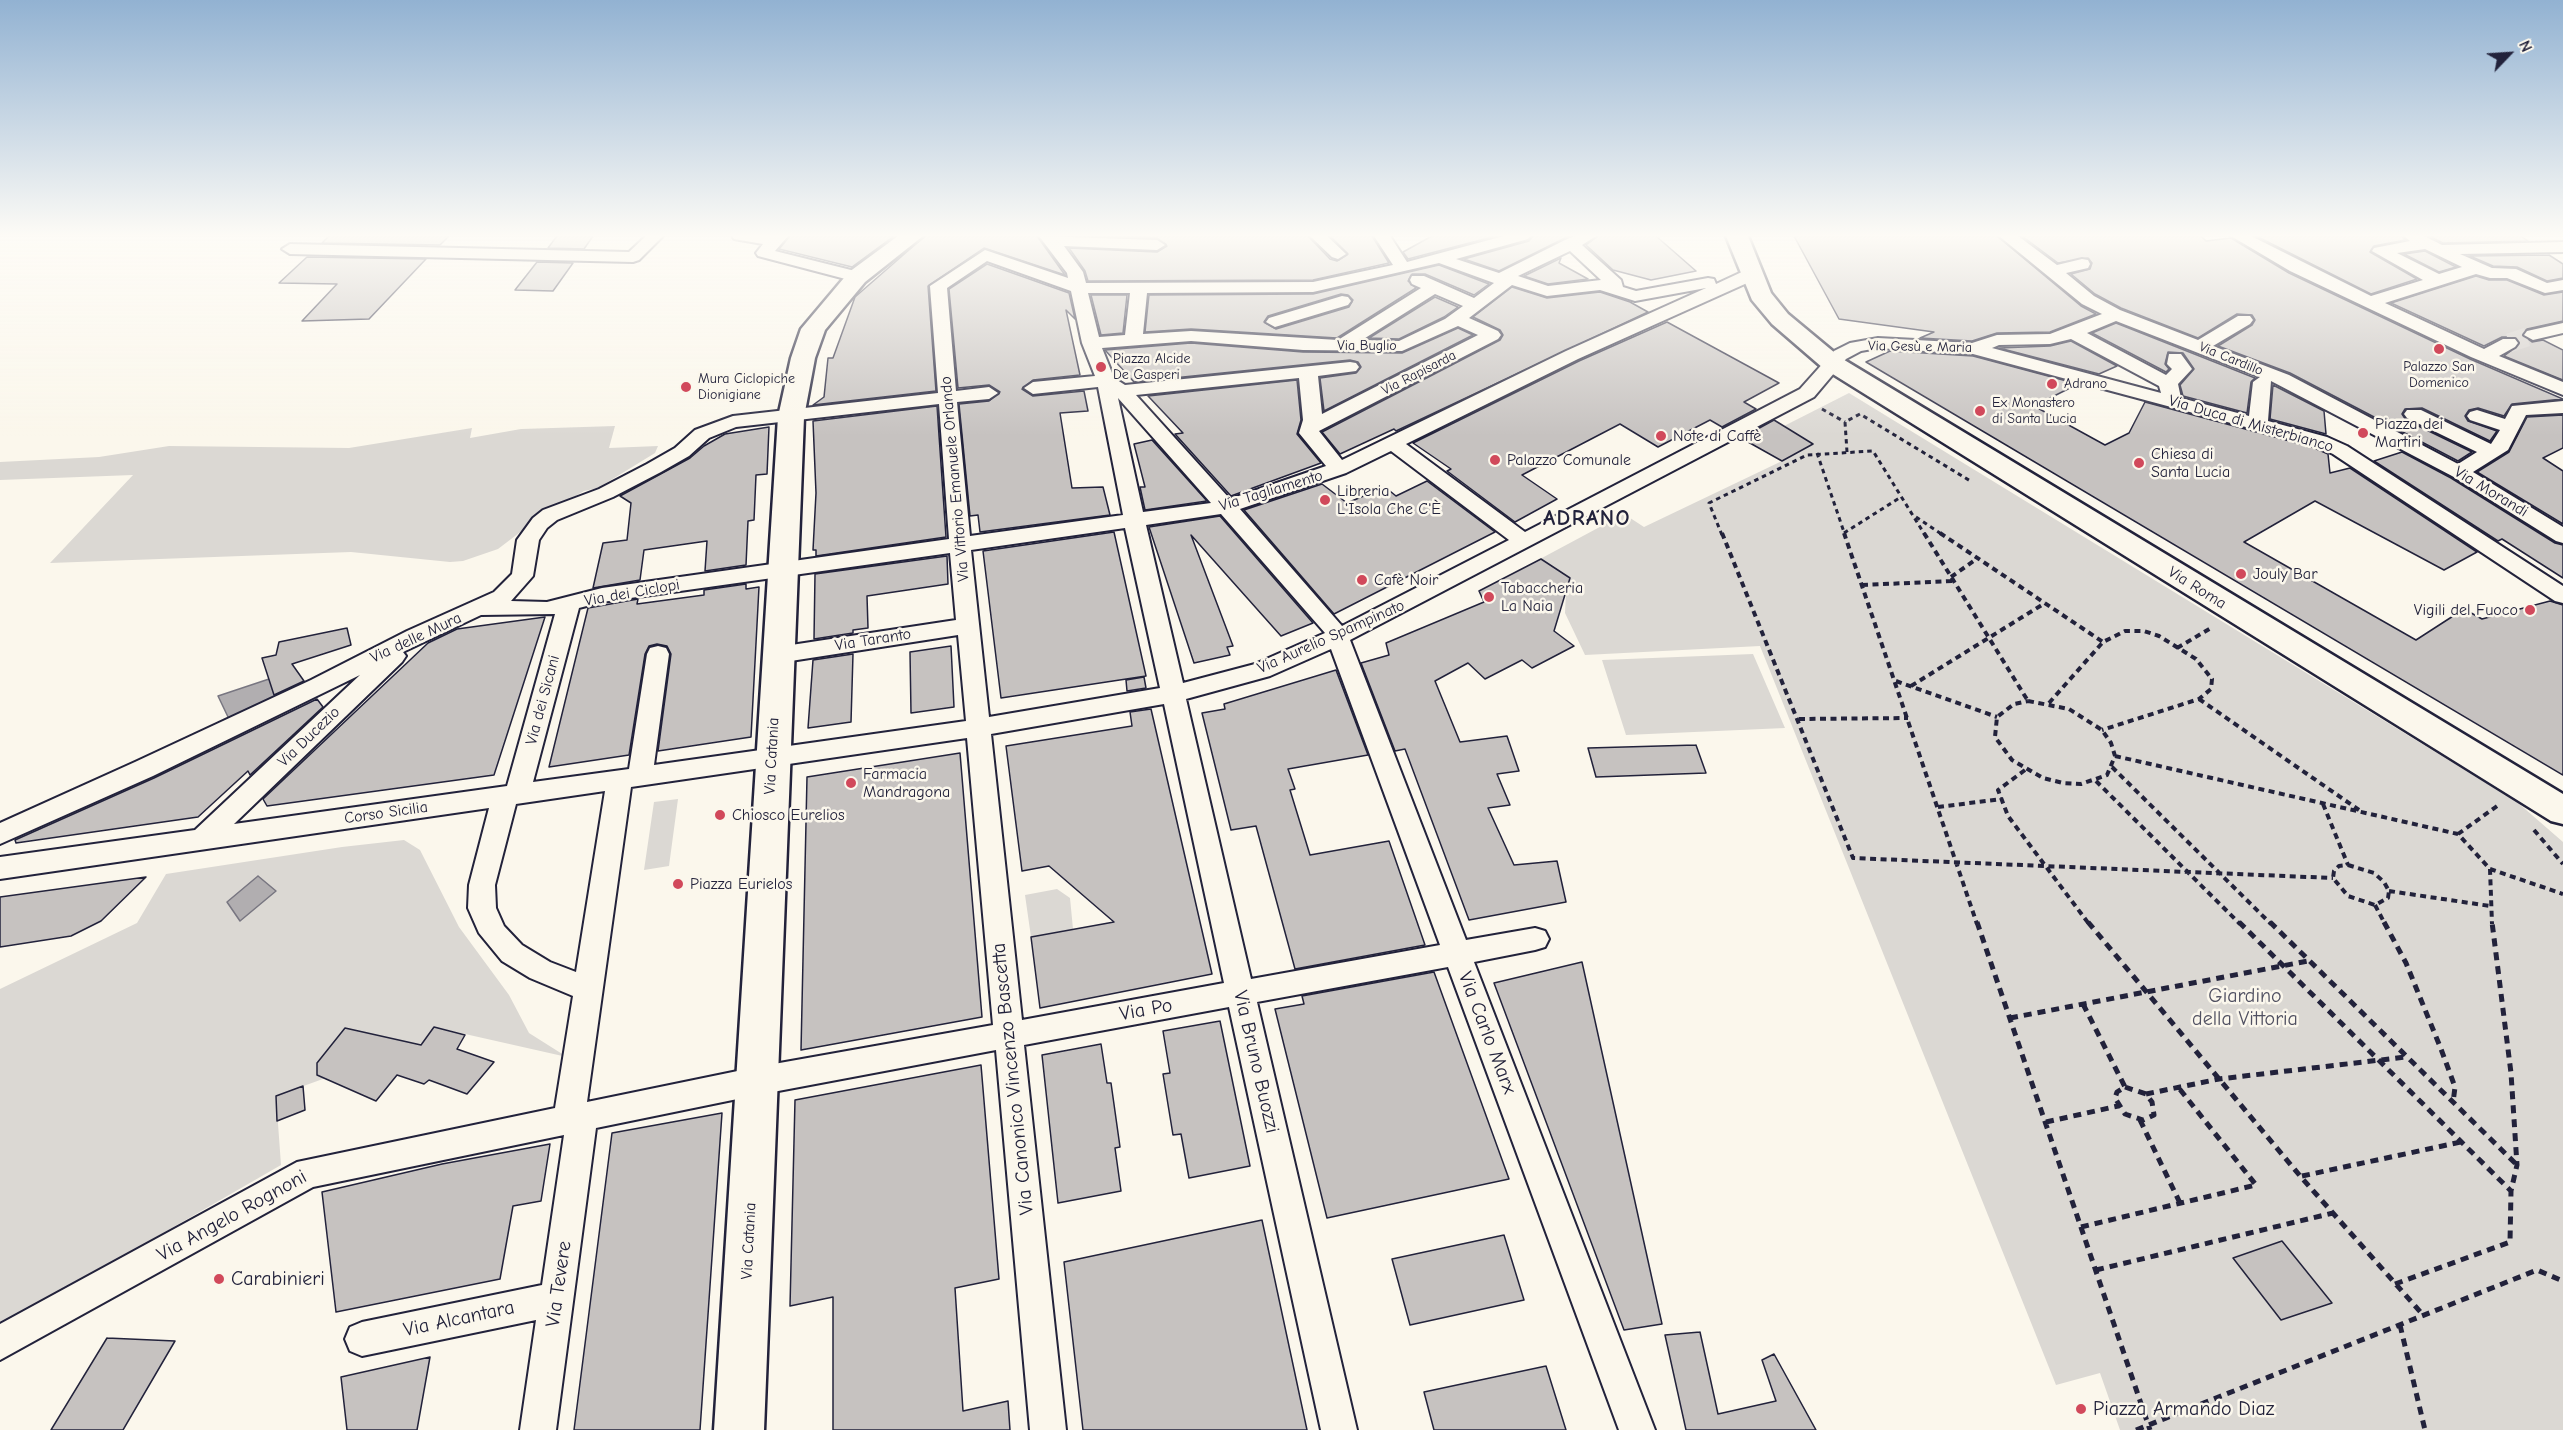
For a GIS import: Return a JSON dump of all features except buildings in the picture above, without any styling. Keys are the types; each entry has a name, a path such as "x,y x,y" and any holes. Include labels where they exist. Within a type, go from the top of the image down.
{"street":[{"name":"Via Catania","path":"739,1430 791,417 803,358 813,329 835,303"},
{"name":"Via Vittorio Emanuele Orlando","path":"939,303 978,728"},
{"name":"Via Bruno Buozzi","path":"1082,303 1091,343 1106,381 1114,431 1339,1430"},
{"path":"1133,340 1137,303"},
{"path":"1191,336 1193,303"},
{"path":"1274,303 1275,341"},
{"path":"1275,322 1336,303"},
{"path":"1341,346 1409,303"},
{"path":"1471,303 1476,305"},
{"name":"Via Buglio","path":"1091,343 1191,336 1341,346 1402,346 1457,319 1479,303"},
{"name":"Via Tagliamento","path":"784,569 1226,507 1339,469 1687,303"},
{"name":"Via Roma","path":"1766,303 1780,319 1832,363 2563,811"},
{"name":"Via Cardillo","path":"2093,303 2114,314 2282,379 2376,428"},
{"path":"2373,303 2485,357 2563,389"},
{"name":"Via Gesù e Maria","path":"1832,363 1840,355 1856,347 1878,344 1974,349 1997,340 2050,339 2073,333 2114,314"},
{"name":"Via Rapisarda","path":"1310,428 1492,335 1457,319"},
{"path":"2199,347 2244,320"},
{"path":"2533,335 2563,328"},
{"path":"2073,333 2170,392 2183,369 2175,364 2175,358"},
{"path":"2485,357 2509,343"},
{"name":"Via Duca di Misterbianco","path":"1974,349 2170,392 2258,424 2320,441 2340,450 2563,596"},
{"name":"Via Aurelio Spampinato","path":"772,757 978,728 1174,694 1262,670 1338,637 1807,393 1832,363"},
{"path":"1122,391 1350,367"},
{"path":"1308,372 1312,420 1309,433 1339,469"},
{"path":"1034,388 1106,381"},
{"name":"Via Carlo Marx","path":"1106,381 1122,391 1329,622 1338,637 1636,1430"},
{"path":"2258,424 2262,382"},
{"name":"Via delle Mura","path":"0,834 185,750 319,686 416,636 481,609 502,597 519,581 522,576 528,540 540,523 550,516 606,493 645,473 682,452 702,434 733,422 989,393"},
{"path":"2459,472 2501,447 2520,410 2563,407"},
{"path":"2414,414 2492,452"},
{"path":"2477,416 2511,427"},
{"path":"1114,431 1131,423 1155,428"},
{"path":"2340,450 2376,428"},
{"name":"Via Morandi","path":"2376,428 2459,472 2563,536"},
{"path":"1394,444 1524,541"},
{"name":"Via dei Ciclopi","path":"481,609 517,611 569,605 602,595 784,569"},
{"name":"Via dei Sicani","path":"569,605 482,885 482,908 493,933 512,953 540,970 588,990"},
{"name":"Via Taranto","path":"778,655 968,626"},
{"name":"Via Ducezio","path":"202,838 416,636"},
{"name":"Via Tevere","path":"538,1430 557,1299 571,1125 588,990 629,779 658,654"},
{"name":"Via Canonico Vincenzo Bascetta","path":"978,728 1048,1430"},
{"name":"Corso Sicilia","path":"0,868 772,757"},
{"name":"Via Po","path":"757,1081 1535,939"},
{"name":"Via Angelo Rognoni","path":"0,1343 308,1173 571,1125 757,1081"},
{"name":"Via Alcantara","path":"362,1340 557,1299"}],"path":[{"path":"1807,393 1821,401 1815,404 1845,422"},
{"path":"1859,407 1860,414"},
{"path":"1845,433 1847,452"},
{"path":"2028,701 1873,451 1807,454 1709,503 1854,858 2333,878"},
{"path":"1817,453 2150,1427"},
{"path":"1844,533 1901,497"},
{"path":"1913,515 2103,642"},
{"path":"1862,585 1952,579 1978,558"},
{"path":"1911,686 2045,603"},
{"path":"2049,703 2103,642 2125,631 2145,632 2159,636 2205,668 2211,679 2211,689 2199,699 2102,730"},
{"path":"2177,648 2190,640"},
{"path":"1895,681 1997,717"},
{"path":"2199,699 2362,812"},
{"path":"2028,701 2049,703 2078,713 2102,730 2111,743 2115,756 2107,775 2096,781 2081,784 2062,783 2025,770 2001,748 1995,737 1997,717 2014,704 2028,701"},
{"path":"1799,719 1908,718"},
{"path":"2115,756 2458,834 2490,869 2563,894"},
{"path":"2112,767 2517,1165"},
{"path":"2025,770 1998,790 2008,816 2145,992 2301,1177 2424,1316"},
{"path":"2096,781 2511,1191"},
{"path":"1938,807 2002,799"},
{"path":"2323,803 2348,865"},
{"path":"2458,834 2499,804"},
{"path":"2389,891 2388,898 2383,903 2375,904 2348,896 2338,887 2333,878 2334,871 2339,866 2348,865 2374,873 2389,891 2490,906"},
{"path":"2395,1284 2510,1242 2511,1191 2517,1165 2508,1050 2490,906 2490,869"},
{"path":"2375,904 2406,963 2441,1049 2455,1087 2453,1102"},
{"path":"2010,1018 2281,964 2309,961"},
{"path":"2083,1004 2124,1087 2146,1095 2152,1102 2154,1115 2150,1119 2140,1119 2125,1114 2118,1106 2116,1092 2124,1087"},
{"path":"2146,1095 2219,1079 2406,1057"},
{"path":"2082,1227 2256,1185 2178,1088"},
{"path":"2045,1122 2118,1106"},
{"path":"2140,1119 2180,1203"},
{"path":"2301,1177 2461,1142"},
{"path":"2096,1270 2333,1213"},
{"path":"2136,1430 2150,1427 2537,1270 2563,1281"},
{"path":"2400,1325 2425,1430"}],"green space":[{"name":"Giardino della Vittoria","path":"1849,393 2517,802 2563,842 2563,1430 2120,1430 2100,1373 2056,1385 1760,646 1585,655 1565,613 1566,592 1570,578 1540,559 1624,514 1644,527 1782,461 1812,444 1784,426"},
{"path":"615,426 609,448 658,446 655,453 598,488 584,491 540,517 498,549 463,561 450,562 351,552 50,563 133,475 0,480 0,462 99,457 169,446 349,448 472,428 470,438 521,429"},
{"path":"1753,654 1785,728 1626,735 1602,660"},
{"path":"678,799 669,866 644,870 654,802"},
{"path":"404,840 420,850 459,927 509,995 529,1033 567,1057 434,1027 422,1043 276,1096 281,1165 0,1327 0,989 137,923 166,874 342,847"},
{"path":"1057,889 1070,898 1073,929 1031,937 1025,895"}],"shaded area":[{"path":"281,675 286,693 229,719 218,696"},
{"path":"258,876 276,891 240,921 227,902"}],"tunnel":[{"path":"2509,343 2533,335"}],"place":[{"name":"Palazzo San Domenico","path":"2439,349"},
{"name":"Piazza Alcide De Gasperi","path":"1101,367"},
{"name":"Adrano","path":"2052,384"},
{"name":"Mura Ciclopiche Dionigiane","path":"686,387"},
{"name":"Ex Monastero di Santa Lucia","path":"1980,411"},
{"name":"Piazza dei Martiri","path":"2363,433"},
{"name":"Note di Caffè","path":"1661,436"},
{"name":"Palazzo Comunale","path":"1495,460"},
{"name":"Chiesa di Santa Lucia","path":"2139,463"},
{"name":"Libreria L'Isola Che C'È","path":"1325,500"},
{"name":"Jouly Bar","path":"2241,574"},
{"name":"Cafè Noir","path":"1362,580"},
{"name":"Tabaccheria La Naia","path":"1489,597"},
{"name":"Vigili del Fuoco","path":"2530,610"},
{"name":"Farmacia Mandragona","path":"851,783"},
{"name":"Chiosco Eurelios","path":"720,815"},
{"name":"Piazza Eurielos","path":"678,884"},
{"name":"Carabinieri","path":"219,1279"},
{"name":"Piazza Armando Diaz","path":"2081,1409"}],"district":[{"name":"ADRANO","path":"1587,519"}]}
